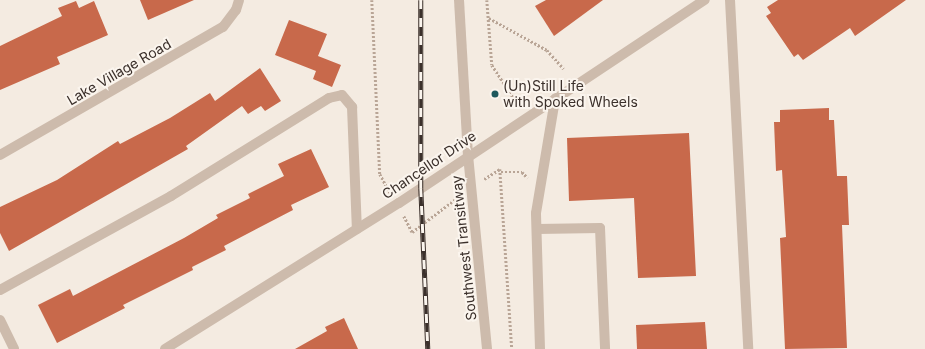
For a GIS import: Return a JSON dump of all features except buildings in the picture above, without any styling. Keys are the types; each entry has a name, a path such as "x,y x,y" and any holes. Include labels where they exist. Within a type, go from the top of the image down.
{"street":[{"name":"Lake Village Road","path":"0,155 223,26 236,10 239,0"},
{"name":"Southwest Transitway","path":"459,0 468,155 488,349"},
{"name":"Chancellor Drive","path":"165,349 357,230 468,155 705,0"},
{"path":"730,0 748,349"},
{"path":"0,290 171,196 329,98 342,95 352,107 357,230"},
{"path":"540,349 536,229 540,191 555,99"},
{"path":"536,229 600,228 605,349"},
{"path":"0,320 14,349"}],"path":[{"path":"372,0 380,174 386,187"},
{"path":"487,0 492,65 515,100"},
{"path":"489,18 547,50 564,69"},
{"path":"501,172 512,349"},
{"path":"412,232 472,187 501,172 522,172 540,191"}],"railway":[{"path":"421,0 421,188 428,349"}],"place":[{"name":"(Un)Still Life with Spoked Wheels","path":"495,94"}]}
